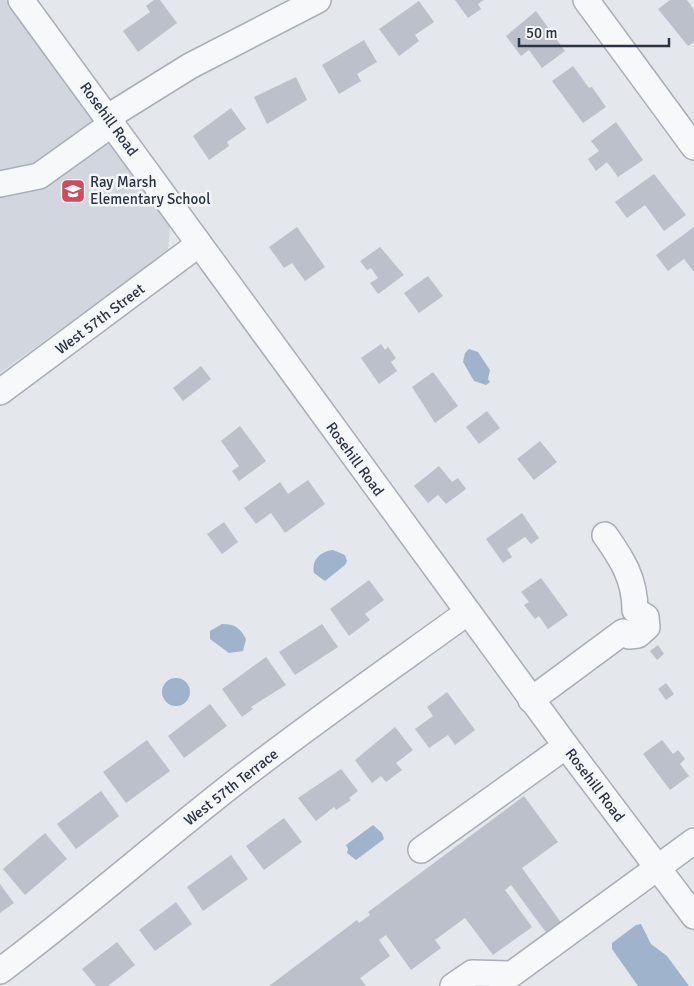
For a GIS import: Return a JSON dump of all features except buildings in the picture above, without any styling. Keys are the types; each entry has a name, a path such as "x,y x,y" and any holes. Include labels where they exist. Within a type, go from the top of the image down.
{"street":[{"name":"Rosehill Road","path":"20,0 110,120 532,700 694,916"},
{"path":"0,184 39,176 110,120 190,66 318,0"},
{"path":"586,0 694,146"},
{"name":"West 57th Street","path":"0,392 199,244"},
{"path":"532,700 623,632 629,636 635,636 647,627 646,617 635,610 634,590 630,576 605,535"},
{"name":"West 57th Terrace","path":"0,971 59,926 240,779 468,612"},
{"path":"422,850 566,746"},
{"path":"453,986 472,973 516,980 694,841"}],"shaded area":[{"name":"Ray Marsh Elementary School","path":"0,0 6,0 170,225 168,251 0,373"}],"water":[{"path":"469,349 478,352 490,370 488,379 490,382 486,385 474,381 463,362 465,353"},
{"path":"333,550 345,555 347,561 345,565 325,581 314,573 314,564 321,554"},
{"path":"222,624 237,627 242,632 246,639 243,651 229,653 210,639 210,631"},
{"path":"176,678 186,682 190,692 186,702 176,706 166,702 162,692 166,682"},
{"path":"373,825 382,833 384,839 356,860 347,853 346,845"},
{"path":"641,924 651,944 667,956 689,986 638,986 612,949 612,943 636,925"}],"place":[{"name":"Ray Marsh Elementary School","path":"73,191"}]}
